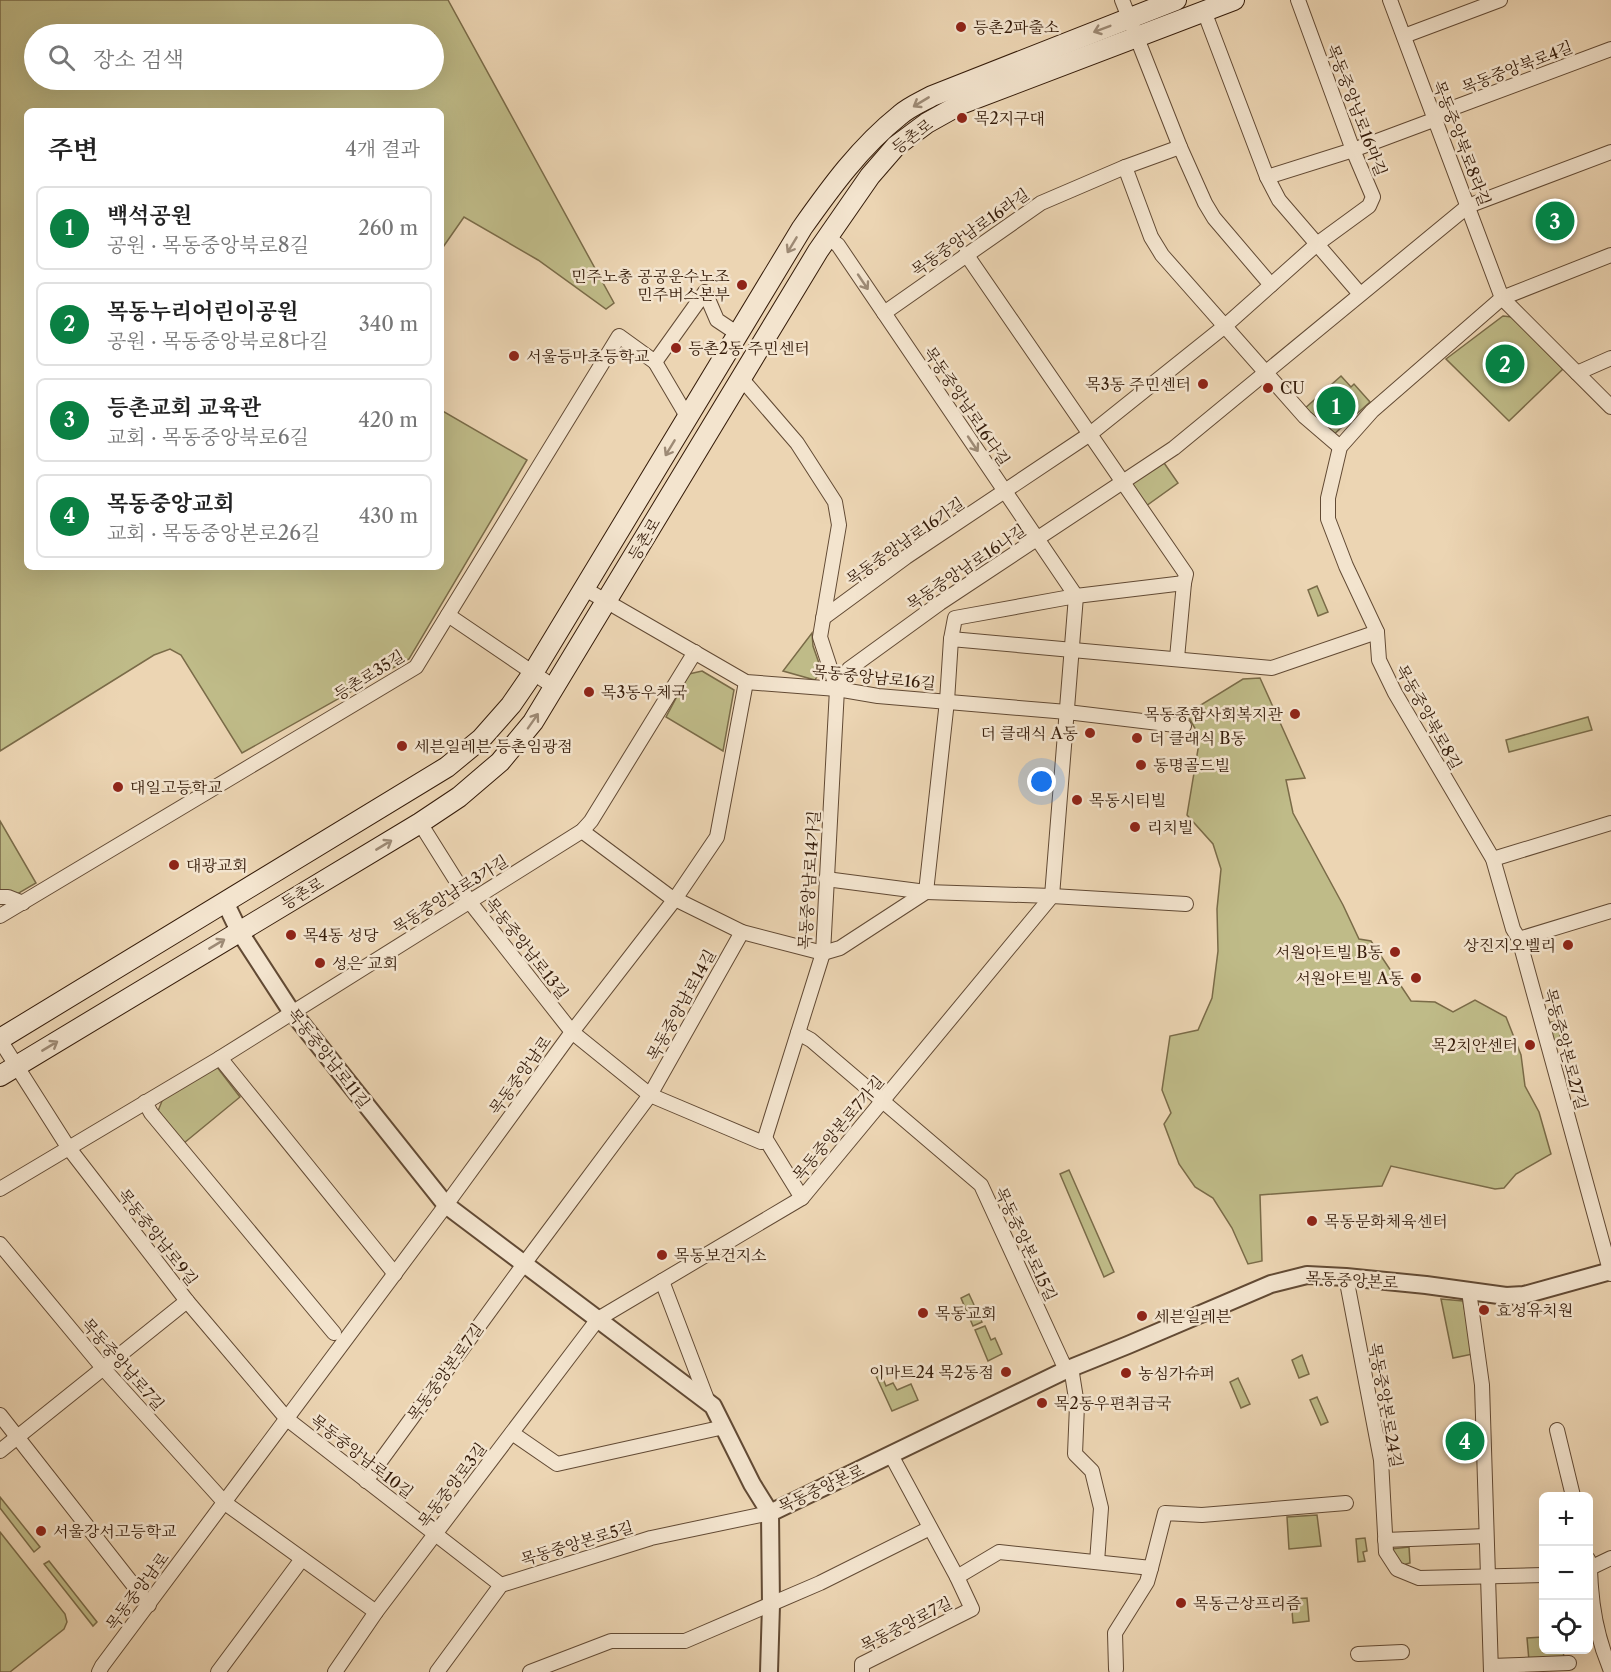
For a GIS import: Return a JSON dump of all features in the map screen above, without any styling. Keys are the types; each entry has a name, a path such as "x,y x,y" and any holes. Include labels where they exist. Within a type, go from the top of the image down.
{"main road":[{"name":"등촌로","path":"0,1040 447,767 482,739 511,705 533,673 802,228 833,183 860,151 901,114 932,96 1126,9 1176,0"},
{"name":"등촌로","path":"0,1076 420,823 459,797 500,762 533,722 827,237 877,165 896,146 927,123 961,104 1234,0"}],"street":[{"name":"목동중앙남로16마길","path":"1006,492 1090,434 1225,326 1317,244 1369,206 1373,197 1353,150 1298,0"},
{"name":"목동중앙북로8라길","path":"1390,0 1502,298"},
{"path":"1404,36 1500,0"},
{"path":"1126,9 1180,147 1205,203 1214,218 1271,285"},
{"path":"1204,11 1267,177 1279,200 1360,294"},
{"name":"목동중앙북로4길","path":"1267,177 1353,150 1611,49"},
{"name":"목동중앙남로16라길","path":"884,313 1041,203 1125,167 1180,147"},
{"name":"목동중앙남로16나길","path":"837,688 849,669 940,603 1174,448 1468,206 1611,152"},
{"path":"1125,167 1151,237 1161,255 1305,417 1340,447"},
{"name":"목동중앙남로16다길","path":"827,237 838,245 1076,596"},
{"path":"966,254 1186,574 1177,658"},
{"name":"목동중앙북로8길","path":"1519,939 1512,926 1493,859 1395,693 1379,660 1377,632 1328,519 1328,498 1340,447 1372,411 1502,298 1611,255"},
{"path":"655,363 705,292 717,320 738,334"},
{"path":"1502,298 1611,407"},
{"name":"등촌로35길","path":"0,916 416,667 619,336 655,363 688,418"},
{"path":"1577,373 1611,358"},
{"name":"목동중앙남로16가길","path":"741,378 797,443 835,502 839,525 820,637 837,688"},
{"name":"목동중앙남로16가길","path":"823,618 906,557 1006,492"},
{"path":"926,892 955,618 1076,596 1184,583"},
{"name":"목동중앙남로16길","path":"585,589 728,673 746,681 837,688 878,696 1067,712 1184,726"},
{"path":"1052,896 1076,596"},
{"path":"448,615 554,687"},
{"path":"951,639 1272,668 1377,632"},
{"name":"목동중앙남로3가길","path":"0,1189 220,1058 582,831 591,821 695,652"},
{"name":"목동중앙남로","path":"99,1672 572,1032 675,898 717,837 746,681"},
{"name":"목동중앙남로14가길","path":"765,1138 823,954 837,688"},
{"name":"목동중앙남로13길","path":"420,823 469,901 572,1032"},
{"path":"1493,859 1611,823"},
{"path":"582,831 675,898 742,932 823,954 840,948 926,892"},
{"path":"826,879 926,892 1052,896 1186,904"},
{"name":"목동중앙본로7가길","path":"598,1319 802,1198 1052,896"},
{"path":"0,897 8,897 23,903"},
{"name":"목동중앙남로11길","path":"225,902 239,931 292,1013 446,1205"},
{"path":"1519,939 1611,911"},
{"name":"목동중앙남로14길","path":"650,1095 742,932"},
{"name":"목동중앙본로27길","path":"1519,939 1611,1272"},
{"path":"572,1032 650,1095 761,1142 765,1138 802,1198"},
{"name":"목동중앙본로15길","path":"798,1033 811,1040 981,1185 1069,1368"},
{"name":"등촌로","path":"0,1040 18,1066"},
{"path":"220,1058 395,1274"},
{"name":"목동중앙남로9길","path":"18,1066 68,1147 187,1301 287,1419"},
{"name":"목동중앙본로7길","path":"366,1481 650,1095"},
{"path":"145,1102 151,1113 334,1333"},
{"path":"446,1205 713,1406 752,1484 770,1513"},
{"name":"목동중앙남로7길","path":"0,1244 103,1368 225,1503"},
{"name":"목동중앙본로","path":"770,1672 770,1513 1002,1399 1069,1368 1271,1284 1307,1275 1346,1277 1506,1296 1524,1295 1611,1272"},
{"name":"목동중앙본로24길","path":"1346,1277 1381,1460 1386,1552 1397,1569 1419,1578 1539,1575"},
{"path":"662,1281 708,1402"},
{"path":"1469,1291 1482,1385 1491,1669 1569,1664"},
{"path":"0,1451 187,1301"},
{"name":"목동중앙로3길","path":"335,1672 376,1612 598,1319"},
{"path":"1069,1368 1077,1405 1075,1454 1092,1471 1101,1508 1097,1562"},
{"path":"0,1415 149,1605"},
{"name":"목동중앙남로10길","path":"287,1419 501,1585"},
{"path":"512,1433 557,1464 724,1427"},
{"path":"1557,1430 1572,1492"},
{"path":"891,1455 957,1578 999,1552 1151,1568"},
{"path":"225,1503 376,1612"},
{"path":"1116,1669 1115,1633 1147,1582 1165,1513 1202,1515 1346,1503"},
{"name":"목동중앙본로5길","path":"501,1585 651,1538 770,1513"},
{"path":"530,1672 611,1641 685,1641 820,1583 930,1528"},
{"path":"1385,1540 1486,1536"},
{"path":"1593,1565 1611,1558"},
{"path":"218,1672 302,1559"},
{"name":"목동중앙로7길","path":"862,1672 862,1664 972,1609 957,1578"},
{"path":"437,1672 501,1585"},
{"path":"1592,1600 1600,1646 1611,1671"},
{"path":"1358,1654 1402,1652"}],"shaded area":[{"path":"0,0 448,0 614,303 606,309 538,260 464,217 444,246 444,108 24,108 24,570 444,570 444,412 527,460 409,659 242,753 181,655 170,649 154,655 0,751"},
{"path":"1503,316 1512,317 1563,369 1509,421 1446,359"},
{"path":"1341,376 1351,387 1354,384 1370,402 1332,436 1303,410"},
{"path":"1162,460 1178,483 1146,506 1130,483"},
{"path":"1317,586 1328,612 1318,616 1308,590"},
{"path":"812,633 813,646 821,669 815,680 783,671"},
{"path":"702,671 734,690 723,751 666,717 689,674"},
{"path":"1260,678 1305,778 1286,780 1293,813 1359,939 1371,941 1411,1001 1435,1002 1453,1012 1475,1000 1506,1017 1521,1055 1525,1086 1539,1112 1551,1154 1516,1174 1504,1188 1495,1189 1391,1166 1382,1186 1260,1195 1262,1261 1248,1264 1232,1228 1213,1198 1195,1187 1179,1164 1164,1124 1171,1113 1162,1090 1170,1036 1198,1030 1212,998 1218,951 1217,909 1221,869 1213,844 1187,815 1200,737 1189,718 1199,706 1243,679"},
{"path":"1588,717 1592,730 1509,752 1506,740"},
{"path":"0,821 36,883 0,904"},
{"path":"1556,1021 1561,1039 1552,1042 1546,1023"},
{"path":"217,1067 240,1097 184,1143 158,1111 164,1096"},
{"path":"1069,1170 1114,1272 1104,1277 1060,1174"},
{"path":"969,1294 982,1322 973,1326 961,1298"},
{"path":"1441,1299 1463,1301 1473,1354 1453,1358"},
{"path":"985,1326 991,1340 995,1338 1002,1354 988,1361 975,1330"},
{"path":"1302,1355 1309,1374 1299,1378 1292,1360"},
{"path":"881,1374 886,1386 893,1383 897,1390 911,1384 918,1400 892,1411 876,1376"},
{"path":"1238,1378 1250,1404 1241,1408 1230,1382"},
{"path":"1317,1397 1328,1422 1321,1425 1310,1400"},
{"path":"0,1497 40,1547 34,1552 0,1508"},
{"path":"1317,1515 1321,1546 1289,1549 1287,1517"},
{"path":"0,1532 65,1614 67,1622 64,1629 10,1672 0,1672"},
{"path":"1365,1538 1367,1551 1363,1552 1365,1561 1358,1562 1356,1539"},
{"path":"1409,1547 1410,1563 1406,1564 1407,1568 1400,1566 1391,1549"},
{"path":"49,1561 97,1622 93,1626 44,1564"},
{"path":"1307,1598 1309,1621 1293,1623 1291,1599"},
{"path":"1539,1637 1539,1654 1564,1654 1564,1658 1529,1661 1527,1638"}],"place":[{"name":"등촌2파출소","path":"961,27"},
{"name":"목2지구대","path":"962,118"},
{"name":"등촌교회 교육관","path":"1555,221"},
{"name":"민주노총 공공운수노조 민주버스본부","path":"742,285"},
{"name":"등촌2동 주민센터","path":"676,348"},
{"name":"서울등마초등학교","path":"514,356"},
{"name":"목동누리어린이공원","path":"1505,364"},
{"name":"목3동 주민센터","path":"1203,384"},
{"name":"CU","path":"1268,388"},
{"name":"백석공원","path":"1336,406"},
{"name":"목3동우체국","path":"589,692"},
{"name":"목동종합사회복지관","path":"1295,714"},
{"name":"더 클래식 A동","path":"1090,733"},
{"name":"더 클래식 B동","path":"1137,738"},
{"name":"세븐일레븐 등촌임광점","path":"402,746"},
{"name":"동명골드빌","path":"1141,765"},
{"name":"대일고등학교","path":"118,787"},
{"name":"목동시티빌","path":"1077,800"},
{"name":"리치빌","path":"1135,827"},
{"name":"대광교회","path":"174,865"},
{"name":"목4동 성당","path":"291,935"},
{"name":"상진지오벨리","path":"1568,945"},
{"name":"서원아트빌 B동","path":"1395,952"},
{"name":"성은 교회","path":"320,963"},
{"name":"서원아트빌 A동","path":"1416,978"},
{"name":"목2치안센터","path":"1530,1045"},
{"name":"목동문화체육센터","path":"1312,1221"},
{"name":"목동보건지소","path":"662,1255"},
{"name":"효성유치원","path":"1484,1310"},
{"name":"목동교회","path":"923,1313"},
{"name":"세븐일레븐","path":"1142,1316"},
{"name":"이마트24 목2동점","path":"1006,1372"},
{"name":"농심가슈퍼","path":"1126,1373"},
{"name":"목2동우편취급국","path":"1042,1403"},
{"name":"목동중앙교회","path":"1465,1441"},
{"name":"서울강서고등학교","path":"41,1531"},
{"name":"목동근상프리즘","path":"1181,1603"}]}
